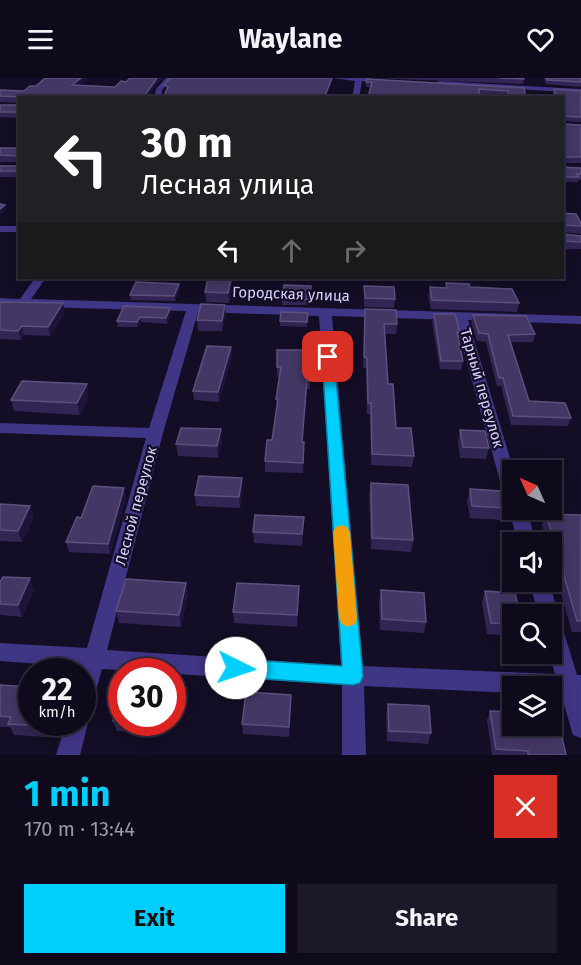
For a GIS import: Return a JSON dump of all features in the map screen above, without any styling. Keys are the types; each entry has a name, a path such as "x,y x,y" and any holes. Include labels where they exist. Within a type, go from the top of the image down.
{"street":[{"path":"157,96 159,89 170,78"},
{"path":"336,78 395,81"},
{"path":"540,78 545,89 543,96"},
{"path":"355,96 359,79"},
{"path":"430,83 581,91"},
{"path":"0,229 18,229"},
{"path":"23,303 39,279"},
{"name":"Городская улица","path":"0,302 581,320"},
{"name":"Лесной переулок","path":"96,661 155,433 193,308"},
{"path":"325,311 353,676 354,755"},
{"name":"Тарный переулок","path":"460,316 503,460"},
{"path":"0,428 155,433"},
{"path":"0,652 353,676 575,685"},
{"path":"562,652 575,685 581,727"},
{"path":"68,755 73,736"}],"building":[{"path":"45,78 81,78 72,85 115,87 121,81 126,82 130,78 157,78 144,96 0,96 0,90 24,91 30,86 36,86"},
{"path":"170,78 332,78 325,96 164,96 168,87 164,85"},
{"path":"546,78 581,78 581,82 547,80"},
{"path":"367,79 524,88 526,96 509,96 508,91 479,89 479,96 368,96 372,82 366,82"},
{"path":"554,89 581,91 581,117 564,116 564,96 556,96"},
{"path":"0,105 18,105 18,112 0,112"},
{"path":"564,124 581,125 581,157 564,157"},
{"path":"0,148 18,148 18,156 0,155"},
{"path":"0,166 18,166 18,171 0,171"},
{"path":"564,167 581,168 581,174 577,174 579,177 564,177"},
{"path":"564,213 576,214 581,226 564,225"},
{"path":"564,234 581,236 581,242 564,241"},
{"path":"208,279 231,279 228,293 205,292"},
{"path":"136,282 179,284 174,296 130,295"},
{"path":"446,283 469,284 470,287 512,289 519,303 432,300 430,287 447,288"},
{"path":"284,285 311,286 309,300 282,299"},
{"path":"364,286 394,287 395,299 365,298"},
{"path":"0,302 63,303 48,327 22,326 18,331 0,330"},
{"path":"201,304 225,305 222,321 197,320"},
{"path":"124,306 170,308 166,318 140,317 137,322 117,321"},
{"path":"365,309 396,310 397,324 384,324 388,384 393,384 396,428 411,428 414,456 372,454 371,403 368,403 367,358 364,357"},
{"path":"281,312 308,313 307,322 280,321"},
{"path":"434,314 455,314 463,361 441,361"},
{"path":"473,315 526,316 535,334 508,335 529,401 565,403 571,418 513,416 503,378 499,378 488,334 479,333"},
{"path":"207,346 231,347 218,392 193,391"},
{"path":"277,350 310,350 310,379 307,379 302,442 304,442 303,463 265,461 267,440 272,440 278,399 276,399 281,367 277,367"},
{"path":"22,381 87,384 77,403 11,400"},
{"path":"181,428 221,429 217,446 176,444"},
{"path":"460,430 485,431 489,448 463,447"},
{"path":"199,476 242,478 239,497 195,495"},
{"path":"371,483 408,485 413,540 372,538"},
{"path":"93,486 124,488 108,544 66,542 77,517 81,518"},
{"path":"470,489 502,491 502,508 472,506"},
{"path":"1,504 30,506 18,531 0,530"},
{"path":"562,514 581,515 581,621 577,621 562,569 562,532 551,532 548,520 562,520"},
{"path":"255,515 304,517 302,534 253,532"},
{"path":"3,577 30,578 18,605 0,604 0,582"},
{"path":"126,579 186,583 179,615 116,611"},
{"path":"237,583 299,586 297,615 233,612"},
{"path":"381,590 424,593 426,622 382,619"},
{"path":"485,591 515,593 518,604 502,604 502,624 491,623"},
{"path":"0,685 18,686 18,725 8,724 11,717 0,716"},
{"path":"246,692 291,695 289,727 242,724"},
{"path":"388,704 429,706 431,733 389,731"},
{"path":"490,711 502,712 502,736 562,736 566,755 528,755 528,751 496,749"}],"slow traffic":[{"path":"342,532 348,619"}],"route":[{"path":"236,668 353,676 328,357"}]}
